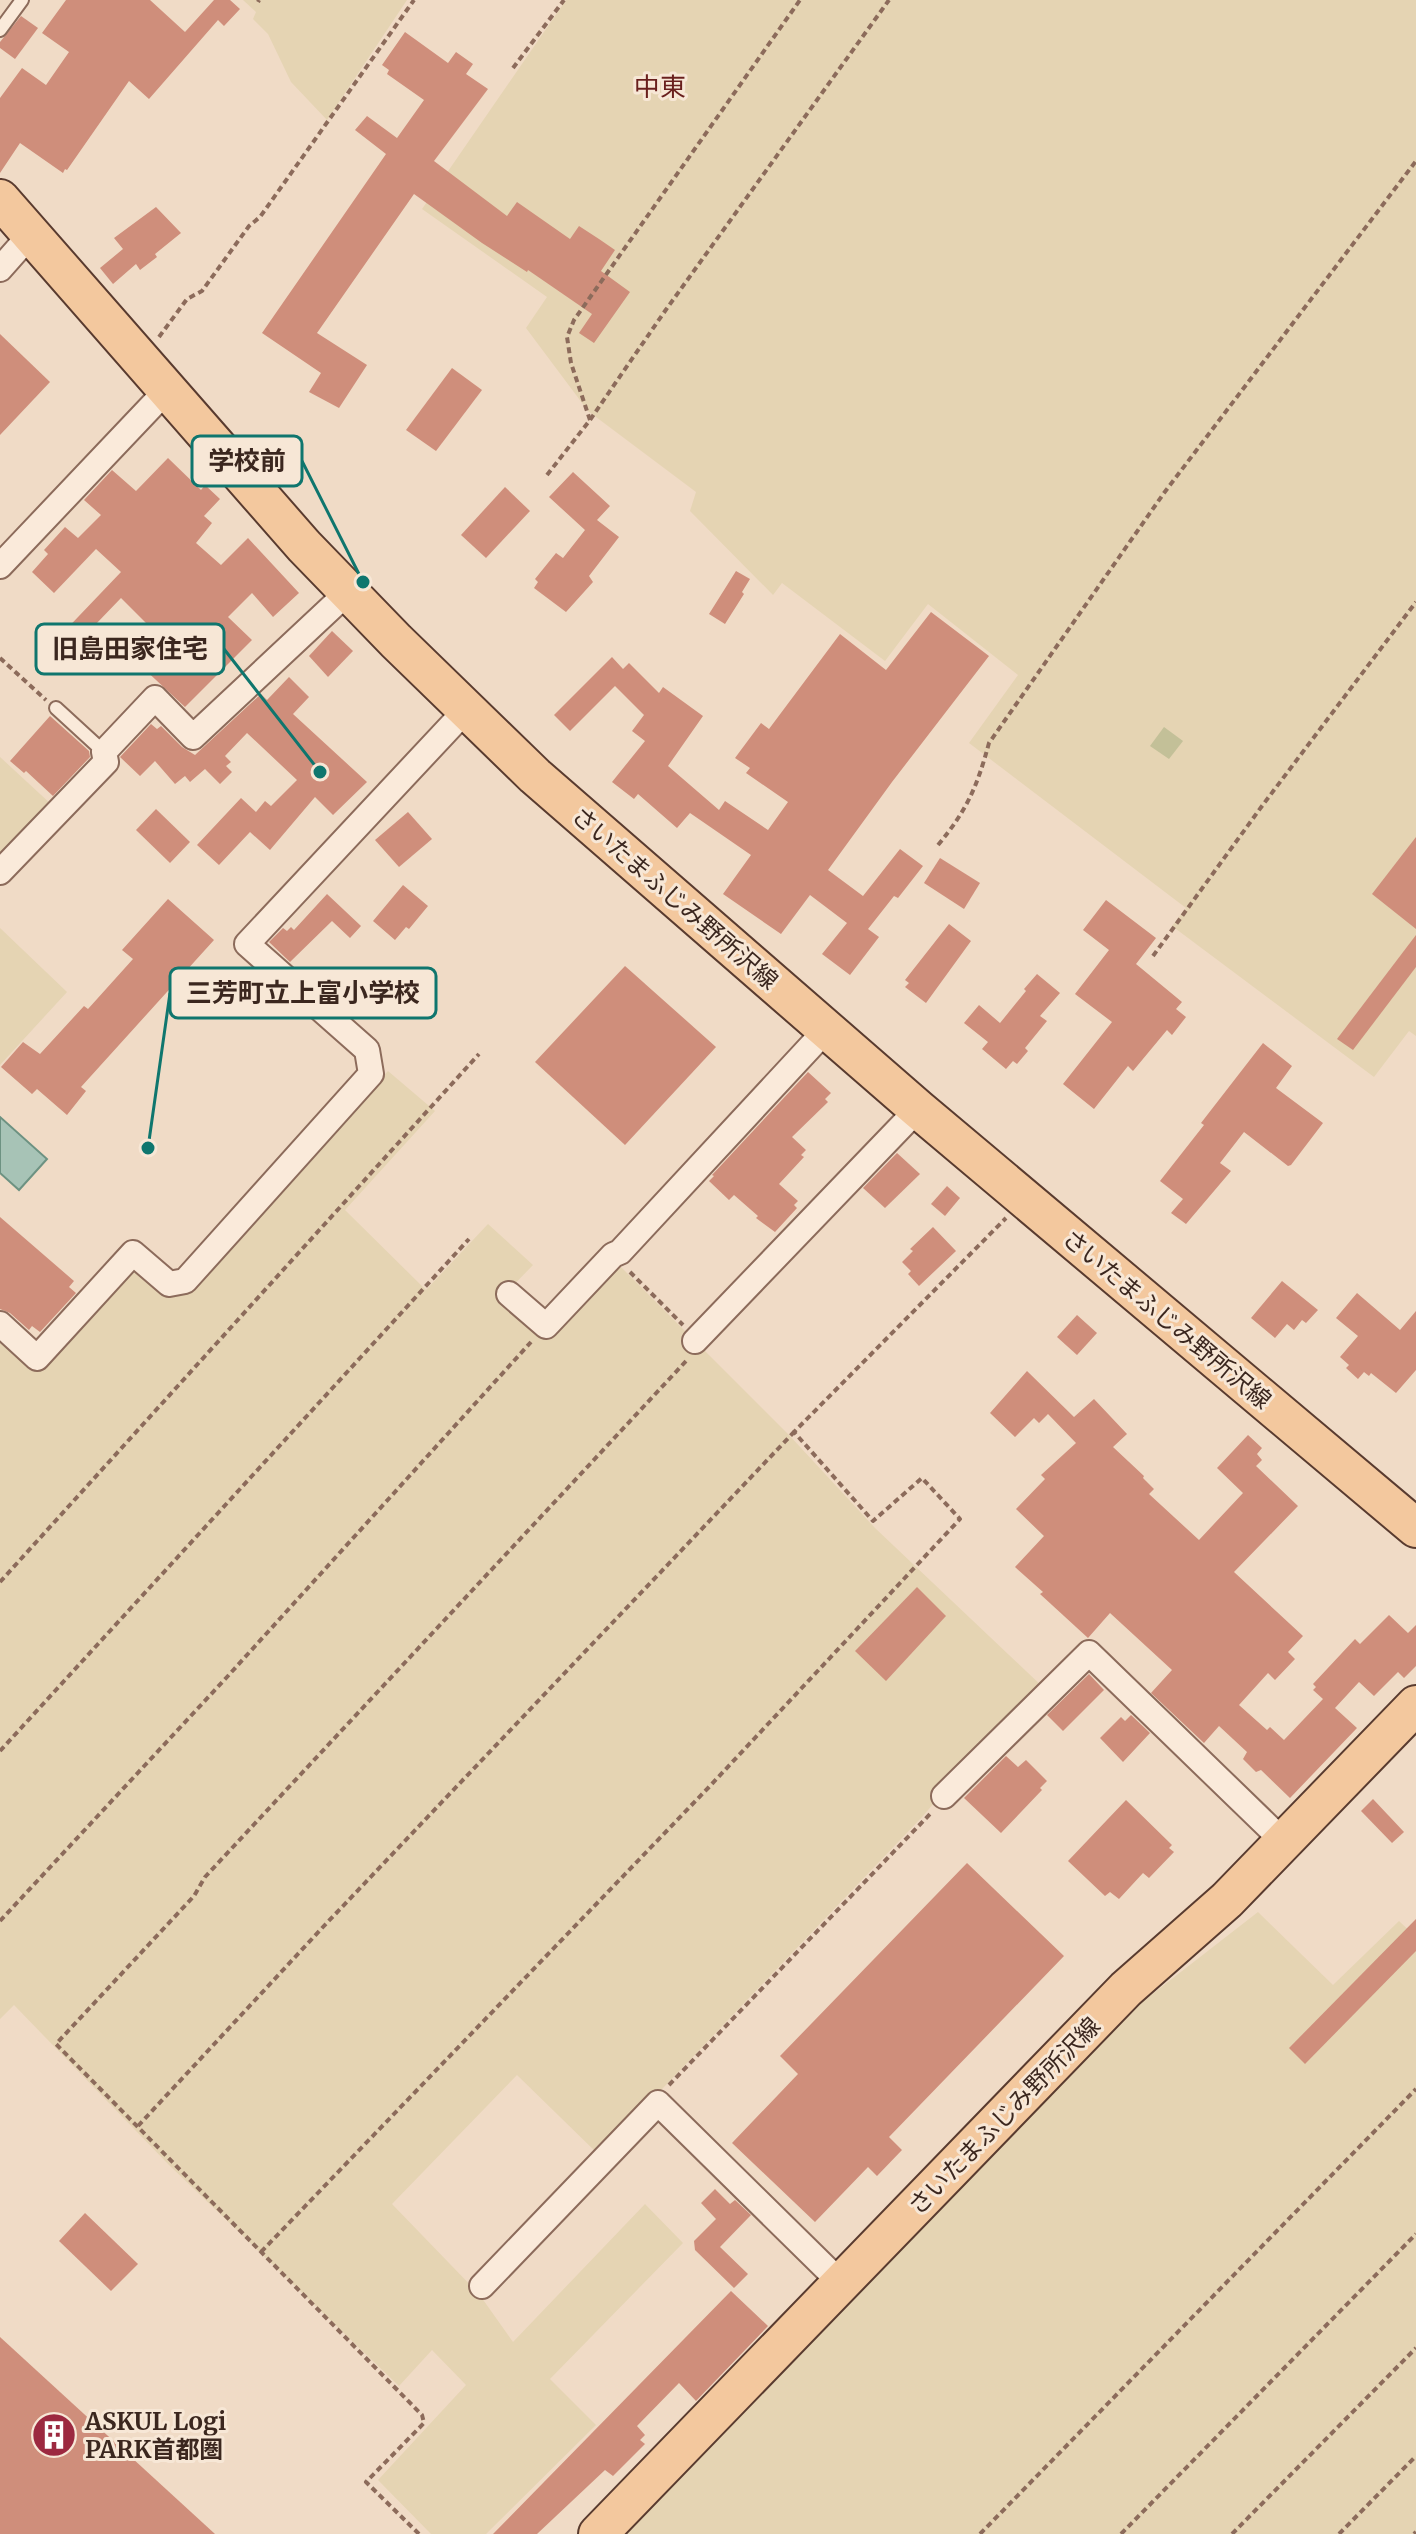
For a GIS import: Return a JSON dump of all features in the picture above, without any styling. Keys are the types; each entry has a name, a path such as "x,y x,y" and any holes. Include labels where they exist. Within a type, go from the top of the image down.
{"main road":[{"name":"さいたまふじみ野所沢線","path":"0,199 304,546 535,776 918,1109 1416,1528"},
{"name":"さいたまふじみ野所沢線","path":"598,2534 1126,1989 1227,1900 1416,1705"}],"street":[{"path":"0,269 31,234"},
{"path":"0,566 166,391"},
{"path":"0,872 106,762 104,752 155,698 193,737 348,592"},
{"path":"0,1324 37,1358 133,1253 169,1284 185,1281 371,1074 367,1050 247,944 466,710"},
{"path":"509,1294 546,1326 613,1255 620,1252 826,1030"},
{"path":"695,1341 918,1109"},
{"path":"944,1796 1089,1653 1283,1841"},
{"path":"482,2286 658,2103 842,2284"}],"lane":[{"path":"0,30 22,0"},
{"path":"56,708 104,752"}],"path":[{"path":"142,362 187,299 202,291 249,226 260,217 414,0"},
{"path":"513,68 564,0"},
{"path":"590,420 571,363 567,337 574,320 800,0"},
{"path":"547,475 590,420 889,0"},
{"path":"938,845 960,819 978,783 989,743 1164,493 1416,161"},
{"path":"1153,956 1416,602"},
{"path":"0,658 56,708"},
{"path":"0,1582 479,1054"},
{"path":"138,2126 794,1432 1024,1199"},
{"path":"0,1751 469,1239"},
{"path":"419,2534 366,2482 424,2423 422,2415 56,2044 194,1896 205,1877 295,1778 684,1364 695,1341 689,1331 613,1255"},
{"path":"0,1921 546,1326"},
{"path":"261,2252 709,1787 960,1519 922,1478 873,1521 794,1432"},
{"path":"658,2103 660,2095 928,1817 944,1796"},
{"path":"980,2534 1416,2089"},
{"path":"1121,2534 1416,2234"},
{"path":"1232,2534 1416,2348"},
{"path":"1339,2534 1416,2456"}],"shaded area":[{"path":"243,0 407,0 327,120 291,82 268,34 253,19 256,12"},
{"path":"566,0 1416,0 1416,1036 1409,1031 1374,1077 1172,926 1186,908 969,743 1018,675 928,604 885,661 782,583 773,595 690,511 696,492 588,411 526,328 547,297 422,209"},
{"path":"1164,727 1183,741 1169,759 1150,746"},
{"path":"0,757 53,806 0,863"},
{"path":"0,928 67,992 0,1065"},
{"path":"388,1071 435,1111 345,1210 426,1290 488,1224 533,1265 503,1296 546,1334 614,1260 789,1435 875,1528 1046,1690 944,1791 599,2155 517,2075 392,2204 479,2294 513,2342 645,2204 683,2243 550,2379 596,2425 486,2534 431,2534 378,2480 466,2385 432,2350 399,2386 169,2165 14,2005 0,2019 0,1334 38,1368 132,1263 186,1288"},
{"path":"0,1117 47,1159 19,1190 0,1173"},
{"path":"1258,1912 1333,1985 1399,1921 1416,1937 1416,2534 622,2534 1137,2006"}],"building":[{"path":"66,0 150,0 185,32 214,0 230,0 240,9 224,26 218,20 149,99 129,81 63,173 20,143 0,173 0,98 22,68 46,85 69,52 42,33"},
{"path":"21,16 38,28 15,59 0,48 0,42"},
{"path":"405,32 448,63 456,52 473,64 466,74 488,89 434,161 507,216 517,202 570,239 579,226 599,239 615,250 601,271 630,292 594,343 579,333 592,314 482,243 414,194 317,333 367,365 339,408 309,392 321,373 262,333 386,154 355,130 367,116 397,138 424,100 387,74 389,70 382,65"},
{"path":"156,207 181,233 140,270 136,264 113,284 100,268 123,249 114,238"},
{"path":"0,334 50,382 0,435"},
{"path":"452,368 482,390 436,451 406,430"},
{"path":"168,458 201,490 205,485 220,499 204,516 212,523 196,543 221,565 248,538 299,593 273,617 252,593 228,617 252,640 185,707 141,666 162,644 152,634 154,631 121,598 70,651 57,639 121,572 96,549 54,593 32,572 48,554 44,550 65,527 78,538 101,515 84,500 112,470 136,491"},
{"path":"573,472 610,506 597,520 619,537 589,576 593,582 566,612 534,588 538,582 535,579 556,553 563,558 585,530 549,497"},
{"path":"505,487 530,511 486,558 461,535"},
{"path":"736,571 750,579 725,624 709,614"},
{"path":"931,612 989,656 828,870 863,896 900,849 923,866 868,929 879,937 850,975 822,954 847,923 810,895 781,934 723,894 751,855 690,813 677,828 638,794 634,799 612,782 645,741 632,731 644,715 615,686 570,731 554,715 612,657 623,669 629,663 659,693 663,687 703,716 668,766 719,810 725,801 768,830 788,802 746,773 750,768 735,758 761,723 769,729 840,634 886,670"},
{"path":"332,631 353,651 328,677 309,656"},
{"path":"289,677 309,697 293,714 367,782 333,815 315,797 270,850 250,832 219,865 197,845 241,798 256,812 265,801 271,806 297,780 247,733 225,756 231,762 226,766 232,772 220,784 205,769 190,782 185,776 175,784 155,761 140,776 120,757 151,724 157,729 161,726 195,755 261,694 267,700"},
{"path":"50,716 89,751 90,757 53,796 10,761"},
{"path":"156,809 190,842 170,863 136,830"},
{"path":"408,812 432,839 399,867 375,840"},
{"path":"1416,837 1416,929 1372,894"},
{"path":"940,858 980,883 964,909 924,883"},
{"path":"403,885 428,906 395,940 373,921"},
{"path":"327,894 361,926 350,938 332,921 290,962 269,942 283,928 287,931 291,927 294,930"},
{"path":"168,899 214,940 81,1087 86,1091 67,1115 37,1089 32,1094 1,1067 23,1042 40,1054 84,1006 88,1009 133,959 122,950"},
{"path":"1106,900 1156,938 1136,964 1182,1002 1176,1009 1186,1017 1172,1035 1167,1030 1133,1071 1128,1066 1094,1109 1063,1084 1112,1022 1075,994 1109,950 1083,930"},
{"path":"949,924 971,941 926,1003 905,987 909,983 905,980"},
{"path":"1416,935 1416,967 1353,1050 1337,1039"},
{"path":"625,966 716,1047 625,1145 535,1062"},
{"path":"1037,974 1060,993 1040,1016 1047,1021 1025,1048 1028,1051 1017,1064 1013,1061 1006,1069 982,1049 988,1042 964,1023 979,1005 1000,1023"},
{"path":"1263,1043 1292,1066 1276,1088 1323,1123 1288,1166 1244,1132 1220,1163 1231,1171 1186,1224 1171,1213 1183,1199 1160,1181"},
{"path":"808,1072 831,1093 825,1099 828,1102 792,1137 806,1150 801,1155 804,1157 779,1184 798,1201 794,1205 797,1208 775,1232 734,1195 729,1200 709,1181"},
{"path":"897,1153 920,1174 885,1208 863,1188"},
{"path":"947,1186 960,1198 945,1216 931,1204"},
{"path":"0,1217 74,1281 69,1287 76,1293 40,1332 32,1326 29,1330 10,1313 0,1309"},
{"path":"933,1227 956,1251 919,1286 902,1262 913,1251 910,1249"},
{"path":"1282,1281 1318,1310 1306,1323 1302,1320 1294,1330 1287,1324 1275,1338 1251,1318"},
{"path":"1357,1293 1400,1330 1416,1311 1416,1370 1396,1393 1371,1373 1369,1376 1364,1372 1358,1379 1340,1357 1358,1336 1336,1318"},
{"path":"1077,1315 1097,1333 1077,1355 1057,1337"},
{"path":"1027,1371 1074,1417 1094,1399 1127,1434 1113,1447 1154,1489 1149,1494 1199,1540 1243,1493 1217,1468 1248,1435 1262,1448 1257,1454 1262,1460 1256,1466 1298,1506 1234,1572 1303,1636 1288,1652 1295,1659 1275,1680 1268,1673 1239,1705 1267,1730 1270,1727 1284,1740 1323,1699 1313,1690 1316,1687 1313,1684 1355,1639 1360,1644 1389,1615 1408,1633 1416,1625 1416,1666 1404,1678 1398,1672 1374,1696 1359,1682 1335,1708 1357,1728 1290,1798 1261,1770 1256,1772 1243,1759 1247,1752 1219,1726 1204,1743 1151,1693 1172,1670 1110,1613 1088,1638 1015,1567 1044,1536 1016,1509 1045,1479 1041,1475 1076,1443 1048,1414 1039,1423 1034,1418 1015,1437 990,1413"},
{"path":"917,1587 946,1616 886,1681 855,1651"},
{"path":"1089,1674 1104,1690 1063,1731 1047,1715"},
{"path":"1131,1715 1150,1733 1123,1762 1100,1738 1121,1717 1125,1721"},
{"path":"1006,1756 1018,1767 1026,1760 1047,1781 1001,1833 964,1798"},
{"path":"1373,1799 1404,1832 1392,1843 1361,1811"},
{"path":"1126,1800 1172,1845 1169,1848 1174,1852 1149,1878 1143,1873 1119,1899 1110,1892 1105,1896 1068,1861"},
{"path":"967,1863 1064,1956 889,2137 902,2150 877,2176 868,2167 815,2222 732,2143 798,2074 780,2056"},
{"path":"1416,1919 1416,1951 1305,2064 1289,2048"},
{"path":"715,2189 730,2204 735,2200 751,2215 720,2247 748,2274 734,2288 695,2250 694,2241 716,2219 701,2203"},
{"path":"85,2213 138,2264 111,2291 59,2241"},
{"path":"731,2291 768,2326 696,2401 679,2383 637,2426 645,2435 640,2440 645,2444 613,2476 605,2470 537,2534 493,2534"},
{"name":"ASKUL Logi PARK首都圏","path":"0,2337 215,2534 0,2534"}],"place":[{"name":"学校前","path":"363,582"},
{"name":"旧島田家住宅","path":"320,772"},
{"name":"三芳町立上富小学校","path":"148,1148"},
{"name":"ASKUL Logi PARK首都圏","path":"54,2435"}],"district":[{"name":"中東","path":"660,86"}]}
